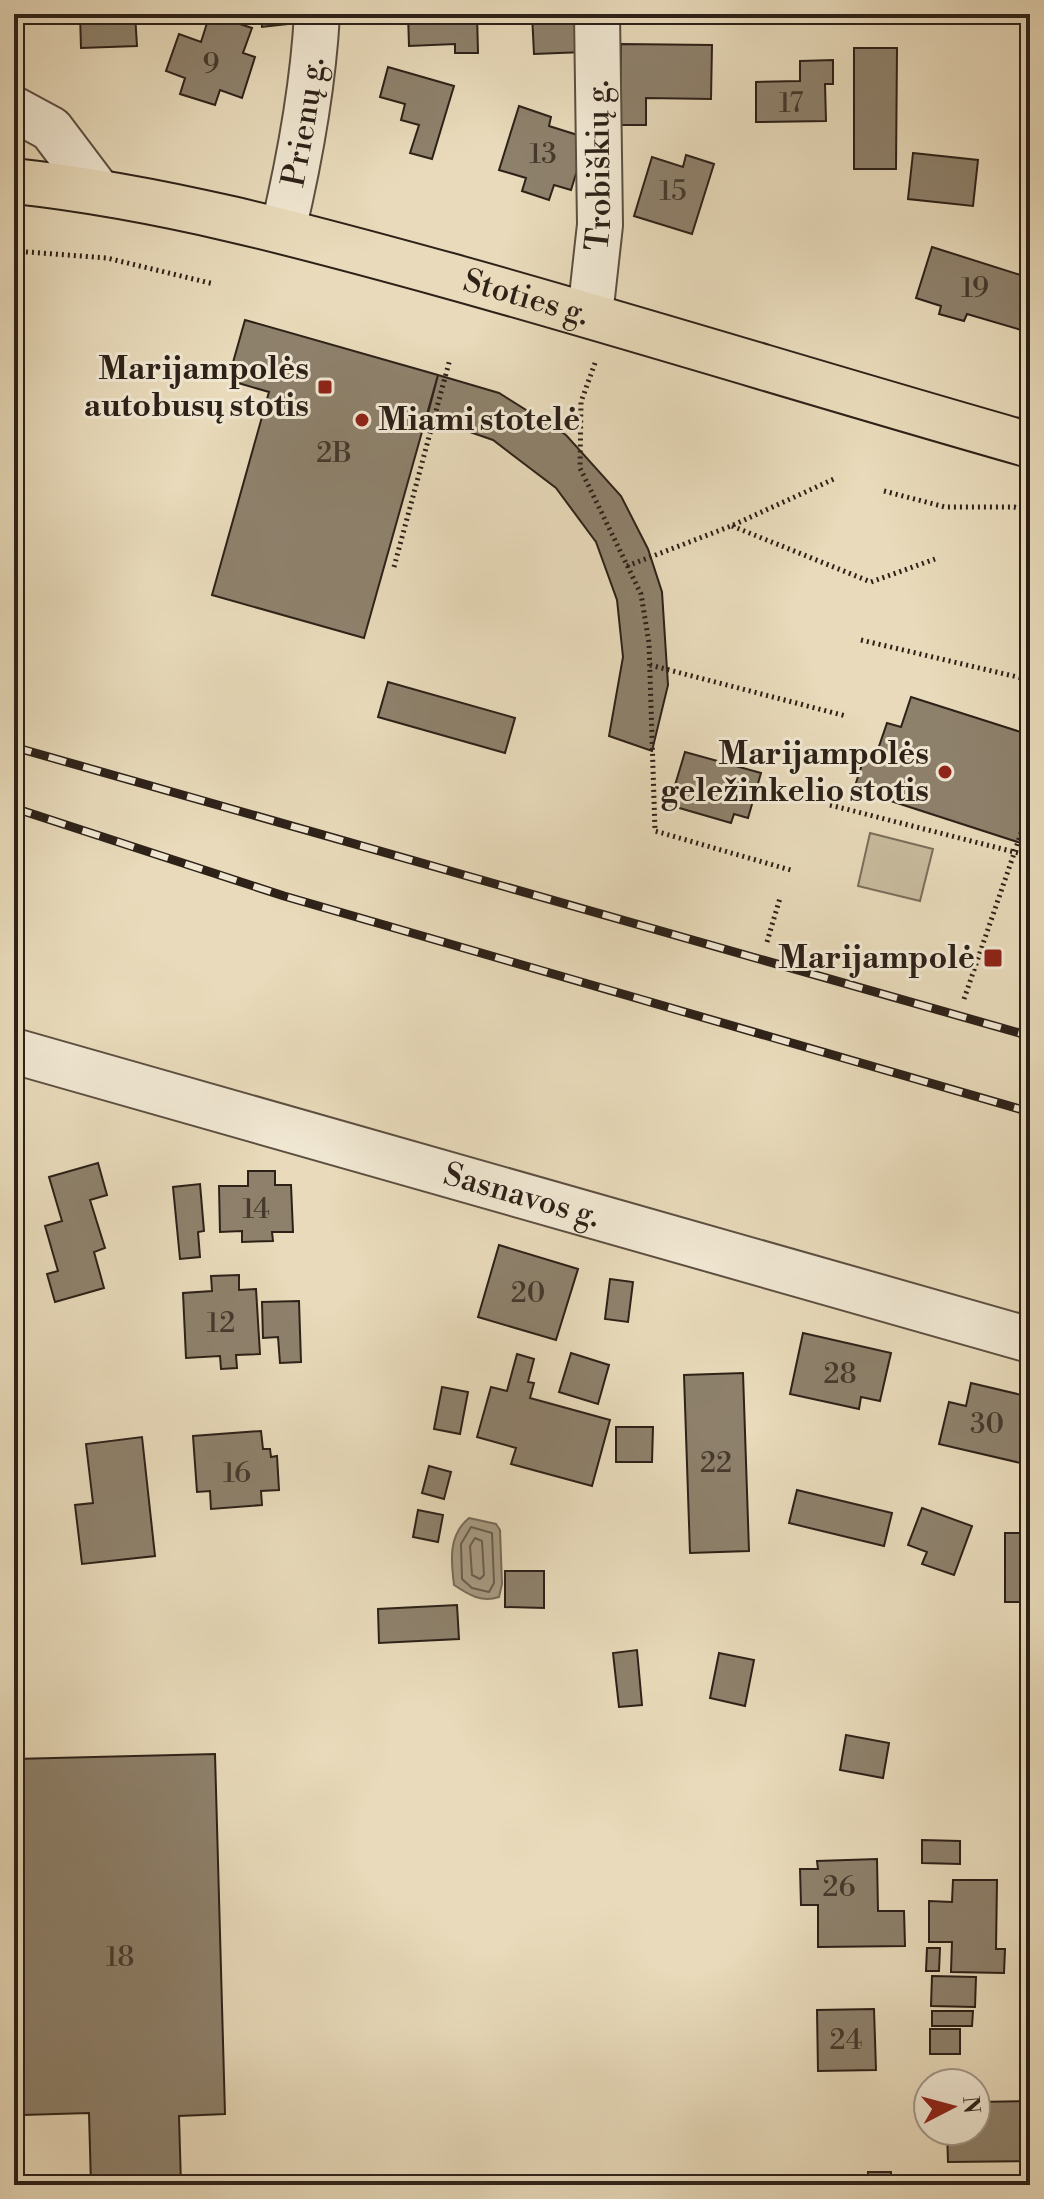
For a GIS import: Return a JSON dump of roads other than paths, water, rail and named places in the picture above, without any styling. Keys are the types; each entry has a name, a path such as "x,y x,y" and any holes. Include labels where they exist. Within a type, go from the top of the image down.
{"main road":[{"name":"Stoties g.","path":"14,181 97,190 283,230 600,318 1030,445"}],"street":[{"name":"Prienų g.","path":"283,230 302,151 313,76 317,14"},
{"name":"Trobiškių g.","path":"597,14 600,318"},
{"path":"14,109 51,129 97,190"},
{"name":"Sasnavos g.","path":"14,1051 1030,1340"}],"water":[{"path":"469,1518 496,1524 500,1530 502,1584 499,1597 481,1598 454,1585 454,1540"}],"railway":[{"path":"14,747 1030,1036"},
{"path":"14,808 284,896 1030,1112"}],"place":[{"name":"Marijampolės autobusų stotis","path":"325,387"},
{"name":"Miami stotelė","path":"362,420"},
{"name":"Marijampolės geležinkelio stotis","path":"945,772"},
{"name":"Marijampolė","path":"993,958"}]}
